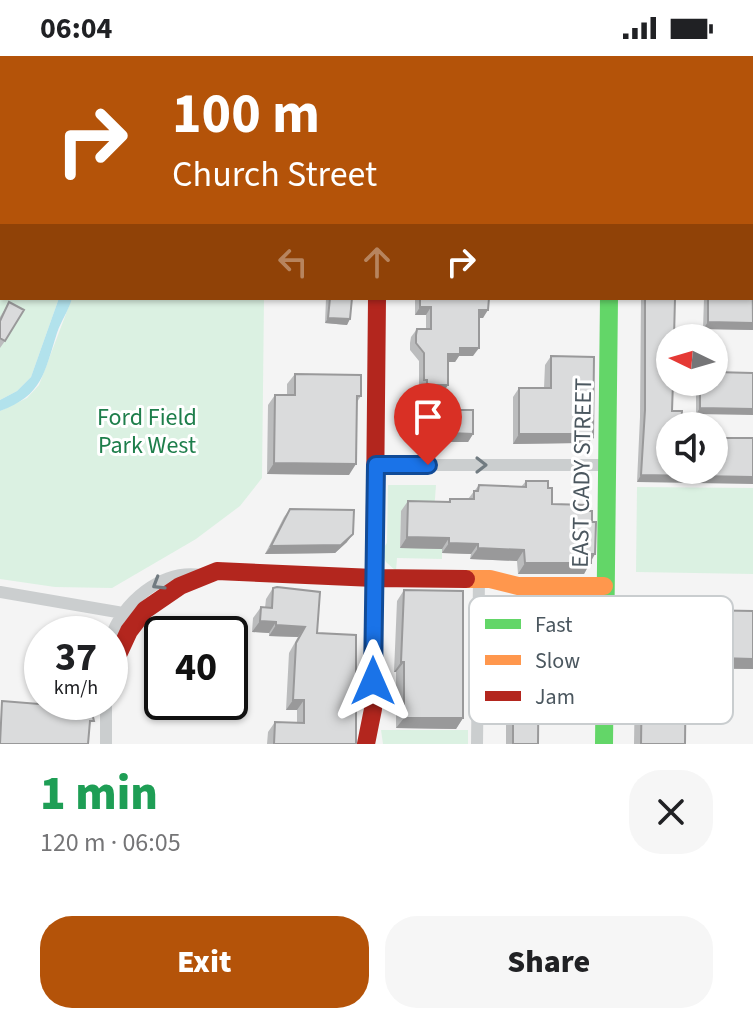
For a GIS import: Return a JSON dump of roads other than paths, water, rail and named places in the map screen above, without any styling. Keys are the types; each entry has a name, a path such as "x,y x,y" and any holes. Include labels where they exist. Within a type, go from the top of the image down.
{"street":[{"path":"366,744 373,709 377,300"},
{"name":"EAST CADY STREET","path":"604,596 609,300"},
{"path":"376,465 605,465"},
{"path":"128,622 130,617 163,595 201,575 233,570 374,578 479,578 518,586 604,586"},
{"path":"479,578 479,596"},
{"path":"0,592 130,617"},
{"path":"373,709 381,744"},
{"path":"106,720 106,744"},
{"path":"477,724 477,744"}],"water":[{"path":"58,300 71,300 40,381 25,398 0,411 0,400 17,391 31,377"}],"park label":[{"name":"Ford Field Park West","path":"147,431"}]}
